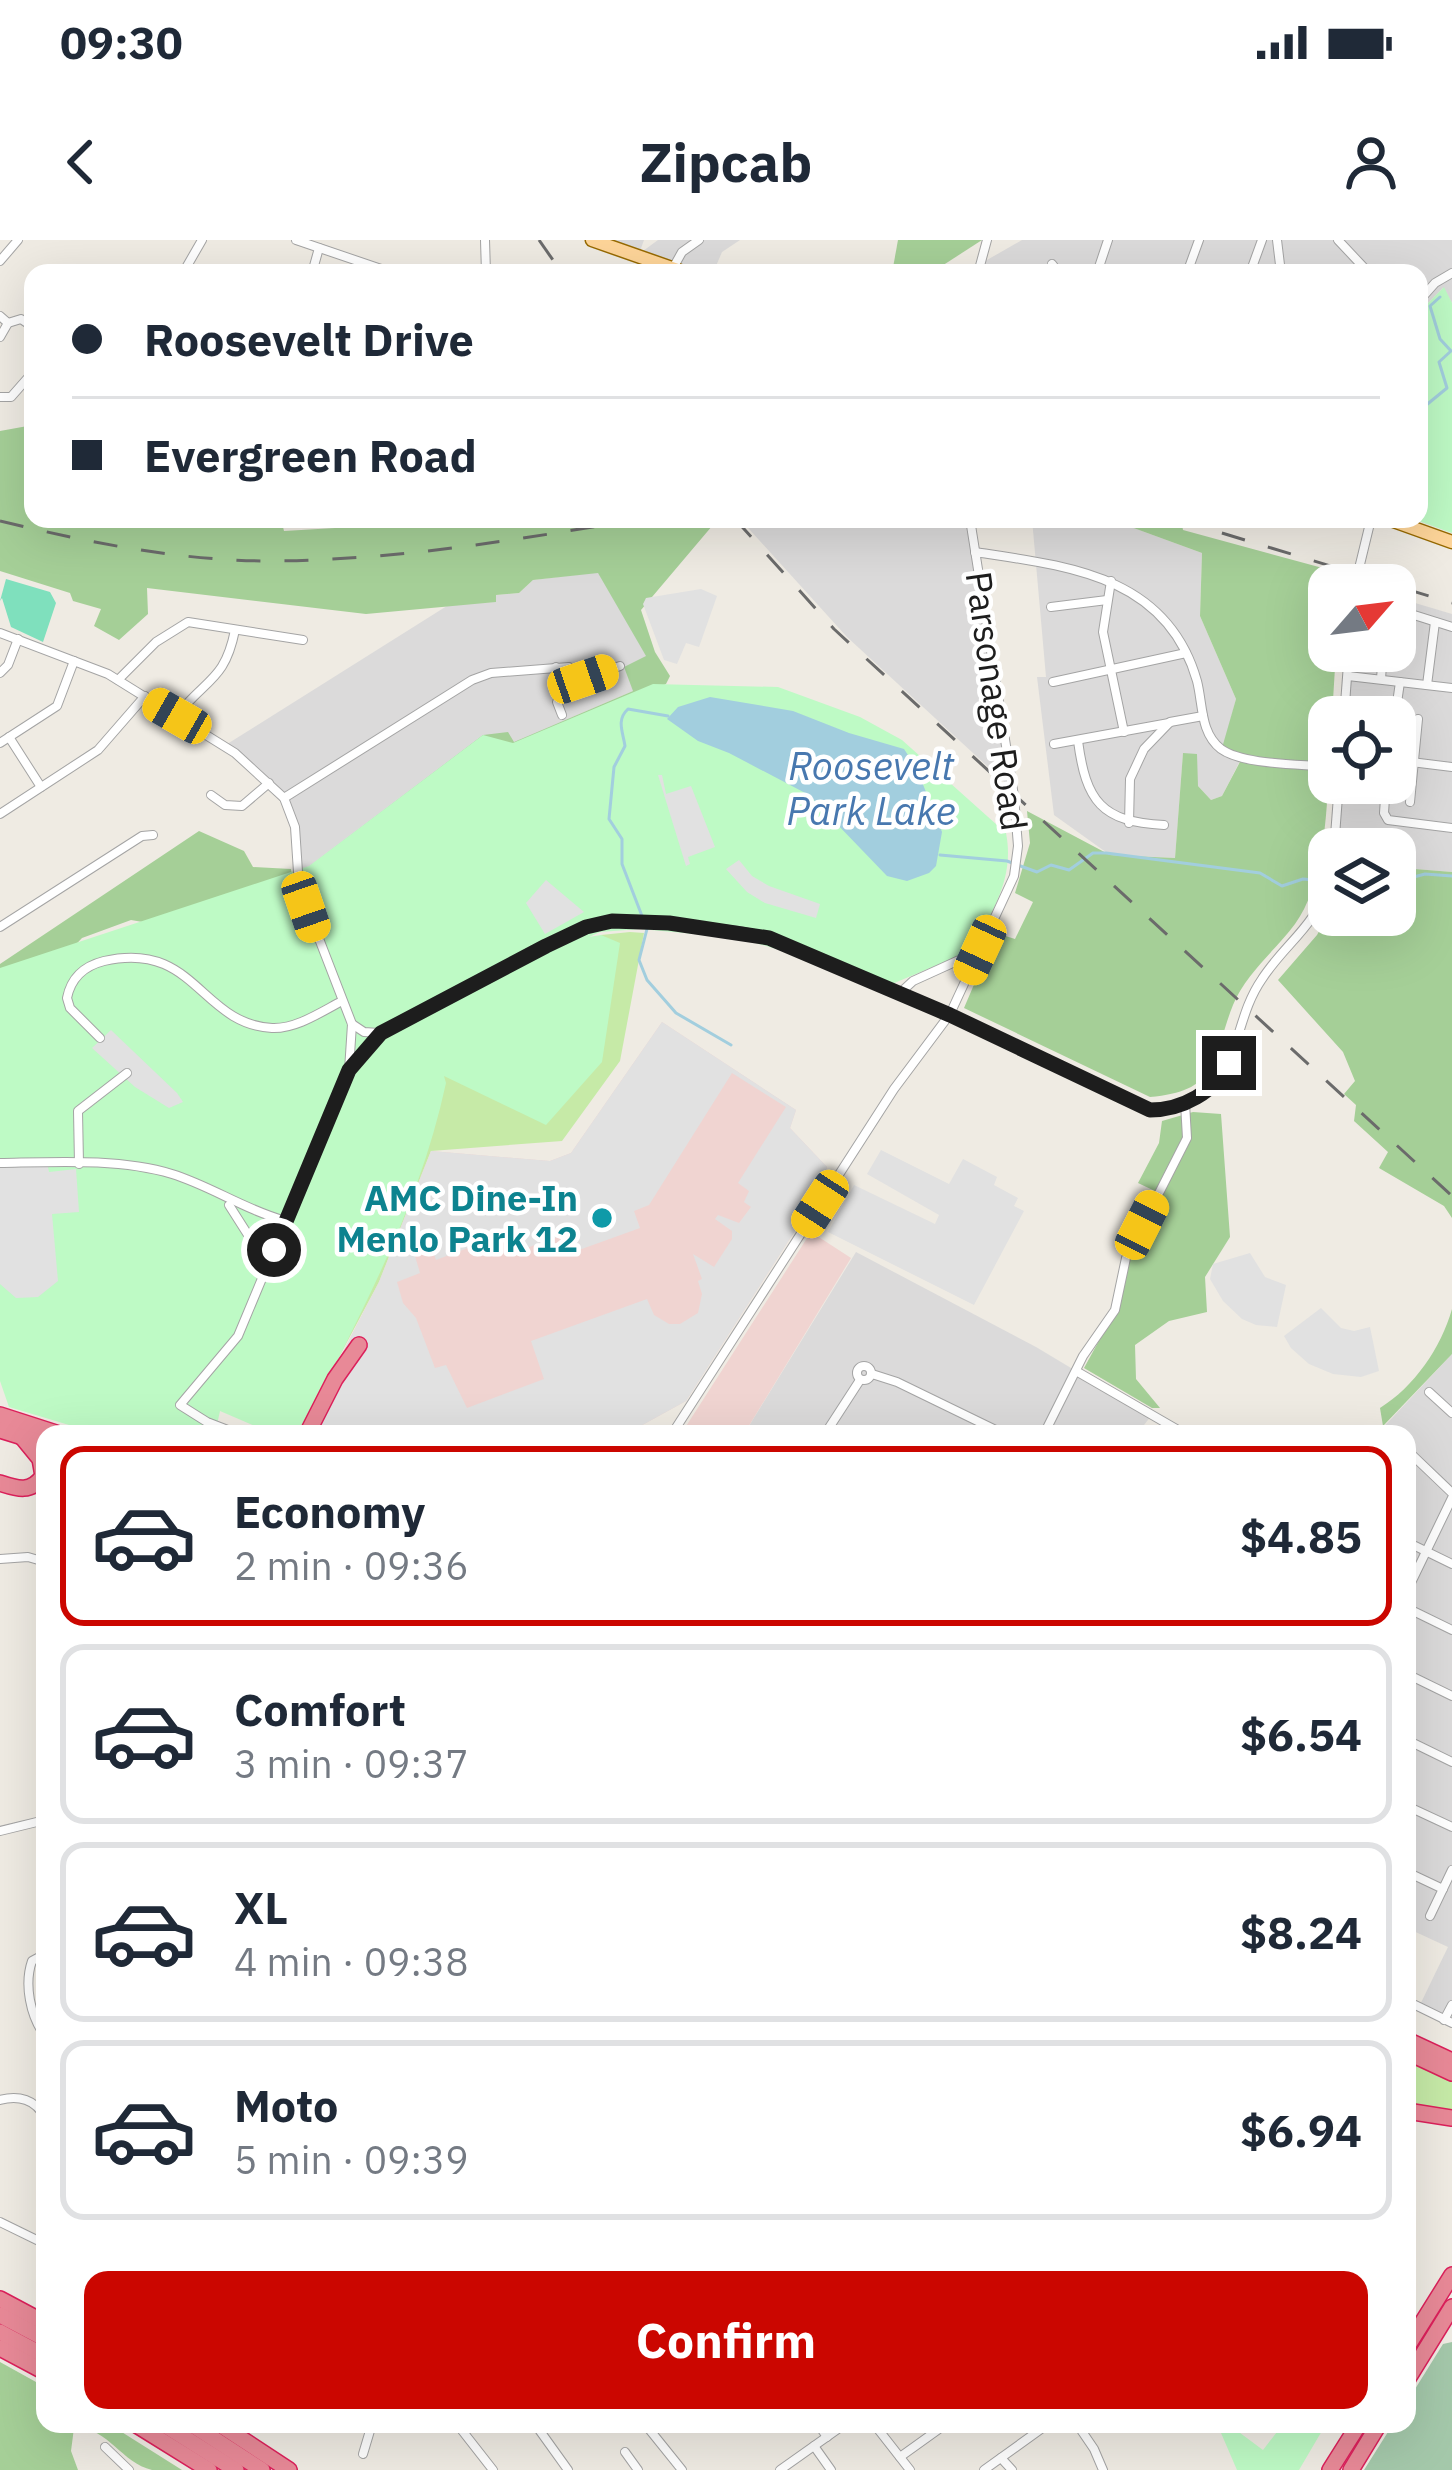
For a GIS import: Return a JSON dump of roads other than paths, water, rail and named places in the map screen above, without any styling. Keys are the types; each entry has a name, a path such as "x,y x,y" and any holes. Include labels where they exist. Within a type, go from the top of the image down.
{"highway":[{"path":"312,1425 334,1379 358,1345 321,1425"},
{"path":"0,1402 4,1421 36,1454"},
{"path":"4,1421 36,1429"},
{"path":"22,1437 36,1441"},
{"path":"0,1483 25,1489 36,1484"},
{"path":"1416,2043 1448,2063"},
{"path":"1416,2055 1448,2063"},
{"path":"1416,2112 1452,2118"},
{"path":"1416,2333 1452,2275"},
{"path":"0,2299 36,2318"},
{"path":"1416,2365 1452,2307"},
{"path":"0,2315 36,2334"},
{"path":"0,2332 36,2351"},
{"path":"0,2348 36,2367"},
{"path":"149,2433 209,2470"},
{"path":"177,2433 236,2470"},
{"path":"205,2433 262,2470"},
{"path":"233,2433 289,2470"},
{"path":"1330,2470 1353,2433"},
{"path":"1351,2470 1374,2433"}],"main road":[{"path":"592,240 629,246 672,264"},
{"path":"1413,528 1452,542"}],"street":[{"path":"0,261 17,240"},
{"path":"296,240 366,264"},
{"path":"1338,240 1361,264"},
{"path":"315,264 319,248"},
{"path":"1428,291 1452,273"},
{"path":"0,337 4,320"},
{"path":"0,397 11,397 24,383"},
{"name":"Parsonage Road","path":"678,1425 894,1089 950,1015 1016,864 1014,796 971,528"},
{"path":"1360,564 1369,528"},
{"path":"975,552 1083,571 1111,581 1161,616 1186,653 1213,741 1234,755 1308,764"},
{"path":"1111,581 1103,632 1124,733"},
{"path":"1052,607 1106,600"},
{"path":"1416,616 1452,627"},
{"path":"118,680 181,624 198,622 303,640"},
{"path":"1427,685 1435,622"},
{"path":"177,716 197,690 226,667 235,630"},
{"path":"0,632 118,680 235,753 284,798 295,827 299,886 352,1024 349,1070"},
{"path":"0,673 18,639"},
{"path":"1053,682 1186,653"},
{"path":"41,787 4,740 57,706 79,662"},
{"path":"562,715 557,702 564,690 620,666"},
{"path":"284,798 472,680 491,673 556,667 568,667 583,679"},
{"path":"556,667 564,690"},
{"path":"1347,696 1348,672"},
{"path":"1381,680 1382,672"},
{"path":"1348,676 1452,688"},
{"path":"1398,696 1400,682"},
{"path":"0,814 98,750 145,697"},
{"path":"1054,744 1203,716"},
{"path":"1416,741 1418,719"},
{"path":"1129,824 1127,794 1136,764 1170,722"},
{"path":"1078,741 1082,773 1103,809 1129,824 1163,825"},
{"path":"1416,763 1452,767"},
{"path":"212,795 225,805 242,806 269,783"},
{"path":"1384,804 1388,820 1452,828"},
{"path":"0,927 142,836 153,835"},
{"path":"215,1425 180,1405 232,1346 349,1070 381,1033 586,927 640,920 769,938 950,1015 1143,1108 1157,1110 1185,1103 1215,1085 1226,1071 1258,983 1308,924"},
{"path":"900,993 913,981 980,950"},
{"path":"100,1038 70,1008 67,993 85,969 110,960 159,959 232,1013 267,1028 295,1024 342,1001"},
{"path":"352,1024 364,1032 381,1033"},
{"path":"79,1164 78,1111 128,1073"},
{"path":"1049,1425 1115,1310 1126,1258 1187,1138 1185,1103"},
{"path":"0,1163 162,1171 286,1221"},
{"path":"219,1196 245,1228 259,1257 261,1279"},
{"path":"831,1425 860,1380 872,1374 985,1425"},
{"path":"1072,1380 1166,1425"},
{"path":"1429,1392 1452,1413"},
{"path":"1416,1459 1452,1496 1416,1573"},
{"path":"1416,1547 1452,1564"},
{"path":"0,1559 36,1559"},
{"path":"1416,1612 1452,1630"},
{"path":"1416,1678 1452,1696"},
{"path":"1416,1744 1452,1762"},
{"path":"1416,1810 1452,1828"},
{"path":"0,1831 36,1822"},
{"path":"1430,1916 1452,1870"},
{"path":"1416,1876 1443,1889"},
{"path":"36,1959 26,1980 36,2017"},
{"path":"1416,2006 1448,2022 1452,2005"},
{"path":"0,2100 20,2097 36,2107"},
{"path":"0,2222 36,2240"},
{"path":"363,2454 369,2433"},
{"path":"464,2433 493,2470"},
{"path":"542,2433 568,2470"},
{"path":"652,2433 682,2470"},
{"path":"824,2433 827,2437"},
{"path":"780,2470 833,2433"},
{"path":"881,2433 910,2470"},
{"path":"900,2456 933,2433"},
{"path":"984,2470 1036,2433"},
{"path":"1082,2433 1101,2465 1086,2470"},
{"path":"814,2446 832,2470"},
{"path":"105,2447 129,2470"},
{"path":"626,2452 638,2470"},
{"path":"1001,2458 1012,2470"}],"water":[{"name":"Roosevelt Park Lake","path":"710,697 793,711 904,749 942,832 936,866 907,881 887,876 809,795 698,741 667,719 678,707"}],"waterway":[{"path":"1428,404 1447,388 1439,362 1451,351 1440,339 1430,306 1440,297"},
{"path":"668,716 628,709 624,713 625,746 614,767 609,819 622,839 622,864 647,929 639,960 647,980 676,1013 731,1045"},
{"path":"940,855 1007,861 1037,872 1051,865 1069,870 1093,853 1106,853 1260,873 1282,886 1308,879"},
{"path":"1416,876 1452,876"}],"railway":[{"path":"539,240 556,264"},
{"path":"0,521 24,527"},
{"path":"30,528 131,548 264,561 406,553 585,528"},
{"path":"743,528 834,629 1452,1196"},
{"path":"1206,528 1452,603"}],"place":[{"name":"AMC Dine-In Menlo Park 12","path":"602,1218"}]}
